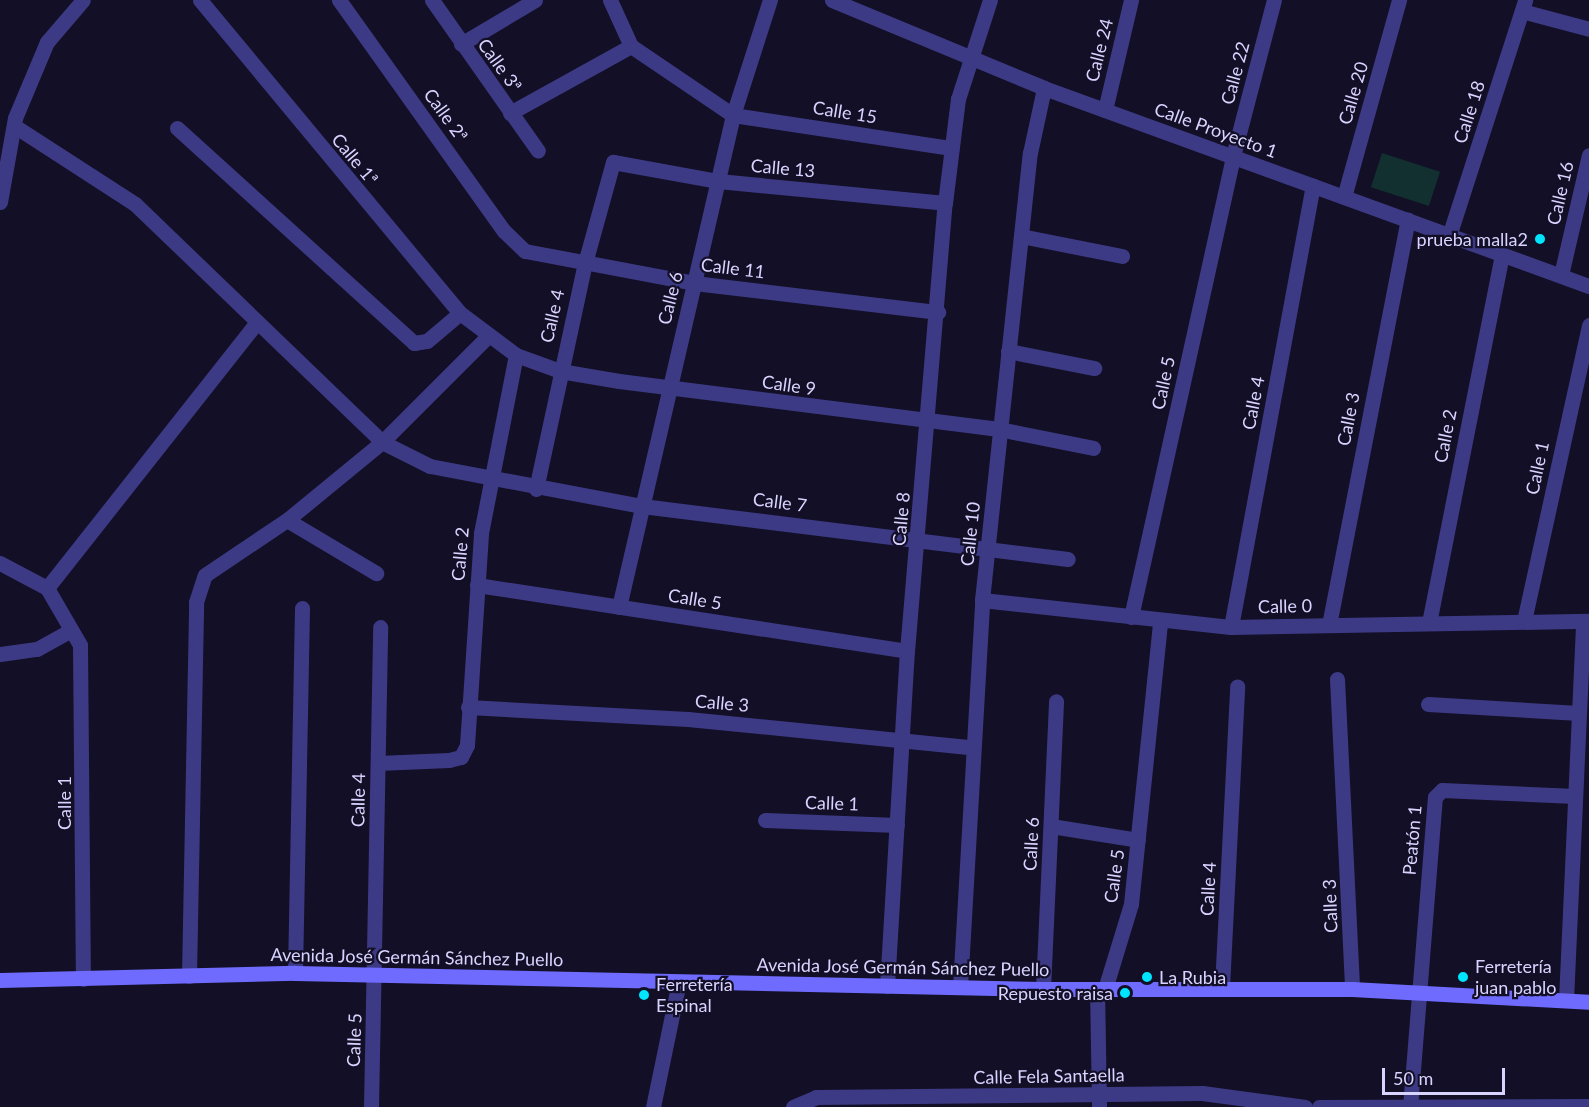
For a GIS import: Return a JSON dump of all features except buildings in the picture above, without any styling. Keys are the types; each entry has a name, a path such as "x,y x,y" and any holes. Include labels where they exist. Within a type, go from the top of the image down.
{"main road":[{"name":"Avenida José Germán Sánchez Puello","path":"0,980 295,973 887,986 1352,989 1589,1002"}],"street":[{"path":"0,202 5,159 47,42 83,0"},
{"name":"Calle 1ª","path":"200,0 460,313 488,336"},
{"name":"Calle 2ª","path":"339,0 504,231 525,251"},
{"name":"Calle 3ª","path":"432,0 538,151"},
{"path":"461,44 536,0"},
{"path":"610,0 631,46 733,115"},
{"name":"Calle 6","path":"619,607 733,115 770,0"},
{"name":"Calle Proyecto 1","path":"832,0 857,5 1044,88 1408,220 1501,258 1561,275 1589,286"},
{"name":"Calle 8","path":"887,986 907,651 919,538 945,202 958,99 974,58 990,0"},
{"name":"Calle 24","path":"1105,110 1131,0"},
{"name":"Calle 22","path":"1233,156 1274,0"},
{"name":"Calle 20","path":"1344,197 1399,0"},
{"path":"1524,5 1589,29"},
{"name":"Calle 18","path":"1449,236 1524,5"},
{"path":"510,113 631,46"},
{"name":"Calle 10","path":"960,987 971,747 982,600 1021,236 1044,88"},
{"name":"Calle 15","path":"733,115 952,148"},
{"name":"Calle 7","path":"16,127 135,204 382,442 430,466 536,489 642,506 988,546 1068,560"},
{"path":"177,128 414,343 427,341 460,313"},
{"name":"Calle 16","path":"1561,275 1589,155"},
{"name":"Calle 5","path":"1131,617 1233,156"},
{"name":"Calle 13","path":"620,159 718,181 945,202"},
{"name":"Calle 4","path":"536,489 560,371 609,168 620,159"},
{"name":"Calle 4","path":"1231,627 1313,186"},
{"name":"Calle 3","path":"1329,625 1408,220"},
{"path":"1021,236 1122,256"},
{"name":"Calle 11","path":"525,251 694,283 938,312"},
{"name":"Calle 2","path":"1429,623 1501,258"},
{"path":"0,562 47,588 257,322"},
{"name":"Calle 1","path":"1524,621 1589,325"},
{"path":"189,976 196,602 205,575 287,520 382,442 488,336"},
{"name":"Calle 9","path":"488,336 516,355 560,371 668,389 928,423 999,429 1093,448"},
{"path":"1008,351 1094,368"},
{"name":"Calle 2","path":"378,763 461,758 468,707 488,479 516,355"},
{"path":"287,520 376,573"},
{"name":"Calle 5","path":"477,585 907,651"},
{"name":"Calle 1","path":"47,588 68,632 80,645 83,666 83,979"},
{"name":"Calle 0","path":"982,600 1160,622 1231,627 1586,621"},
{"path":"295,973 302,608"},
{"path":"1566,1000 1579,713 1586,621"},
{"name":"Calle 5","path":"1099,1101 1101,989 1131,904 1160,622"},
{"name":"Calle 4","path":"375,975 380,627"},
{"path":"0,654 37,649 68,632"},
{"name":"Calle 3","path":"1336,679 1352,989"},
{"name":"Calle 4","path":"1222,987 1237,686"},
{"name":"Calle 6","path":"1043,988 1056,701"},
{"path":"1428,704 1579,713"},
{"name":"Calle 3","path":"468,707 901,739 971,747"},
{"name":"Peatón 1","path":"1419,992 1438,792 1575,796"},
{"name":"Calle 1","path":"765,820 897,825"},
{"path":"1052,826 1138,840"},
{"name":"Calle 5","path":"371,1107 375,975"},
{"path":"653,1107 679,982"},
{"path":"1410,1106 1419,992"},
{"name":"Calle Fela Santaella","path":"793,1106 816,1097 1099,1101 1202,1100 1305,1107"},
{"path":"1319,1107 1589,1106"}],"green space":[{"path":"1382,153 1440,172 1429,206 1371,187"}],"place":[{"name":"prueba malla2","path":"1540,239"},
{"name":"La Rubia","path":"1147,977"},
{"name":"Ferretería juan pablo","path":"1463,977"},
{"name":"Repuesto raisa","path":"1125,993"},
{"name":"Ferretería Espinal","path":"644,995"}]}
